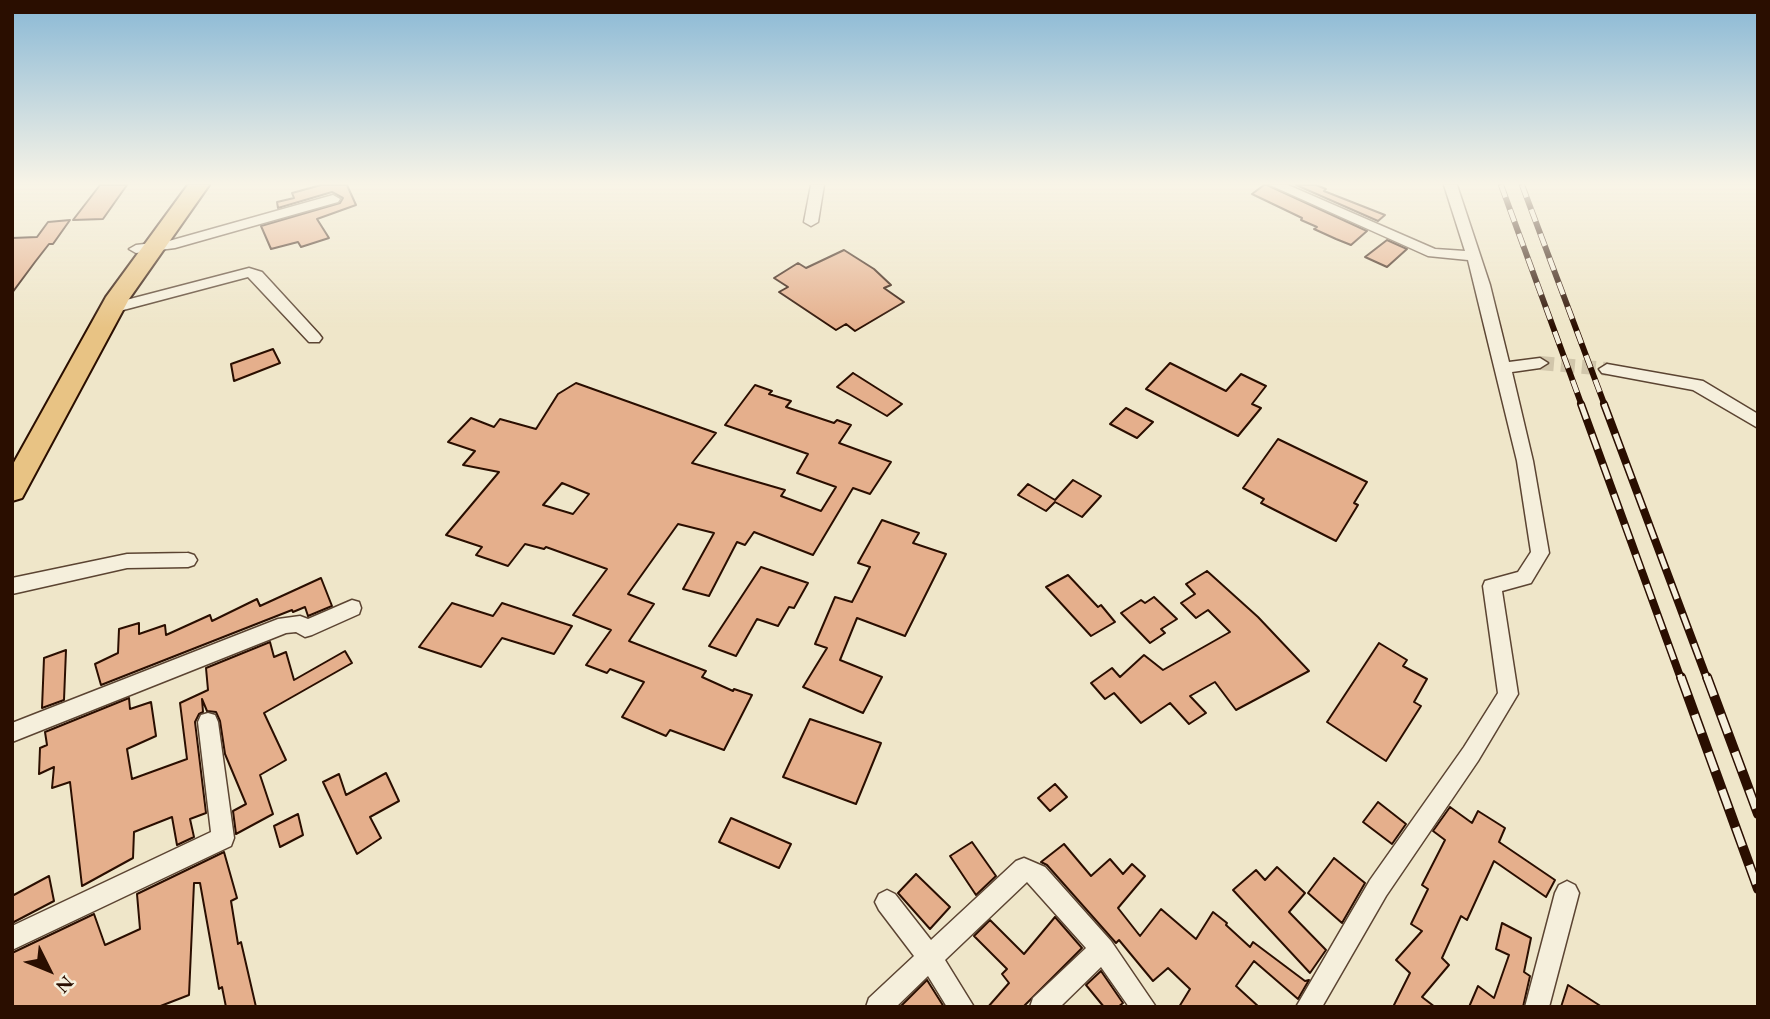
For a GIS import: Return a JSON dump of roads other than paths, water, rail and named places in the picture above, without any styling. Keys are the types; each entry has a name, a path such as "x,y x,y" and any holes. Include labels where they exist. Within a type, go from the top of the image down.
{"main road":[{"path":"12,491 155,233"},
{"path":"12,456 101,299 159,233"}],"street":[{"path":"145,249 207,233"},
{"path":"1385,233 1433,253 1474,256"},
{"path":"1313,1004 1378,888 1471,754 1508,694 1492,586 1524,578 1540,553 1525,461 1466,233"},
{"path":"112,308 249,272 257,275 314,338"},
{"path":"1503,368 1540,363"},
{"path":"1607,369 1697,386 1758,422"},
{"path":"12,586 127,561 188,560"},
{"path":"12,733 285,625 300,624 304,629 352,608"},
{"path":"12,938 223,838 208,722"},
{"path":"878,1007 1024,869 1037,875 1103,948 1144,1007"},
{"path":"1537,1007 1567,893"},
{"path":"887,902 930,958 962,1007"},
{"path":"1042,1007 1103,948"}],"tunnel":[{"path":"1540,363 1607,369"}],"railway":[{"path":"1518,233 1582,406"},
{"path":"1540,233 1605,406"},
{"path":"1581,404 1681,679"},
{"path":"1604,404 1707,679"},
{"path":"1681,677 1758,889"},
{"path":"1707,677 1758,814"}]}
